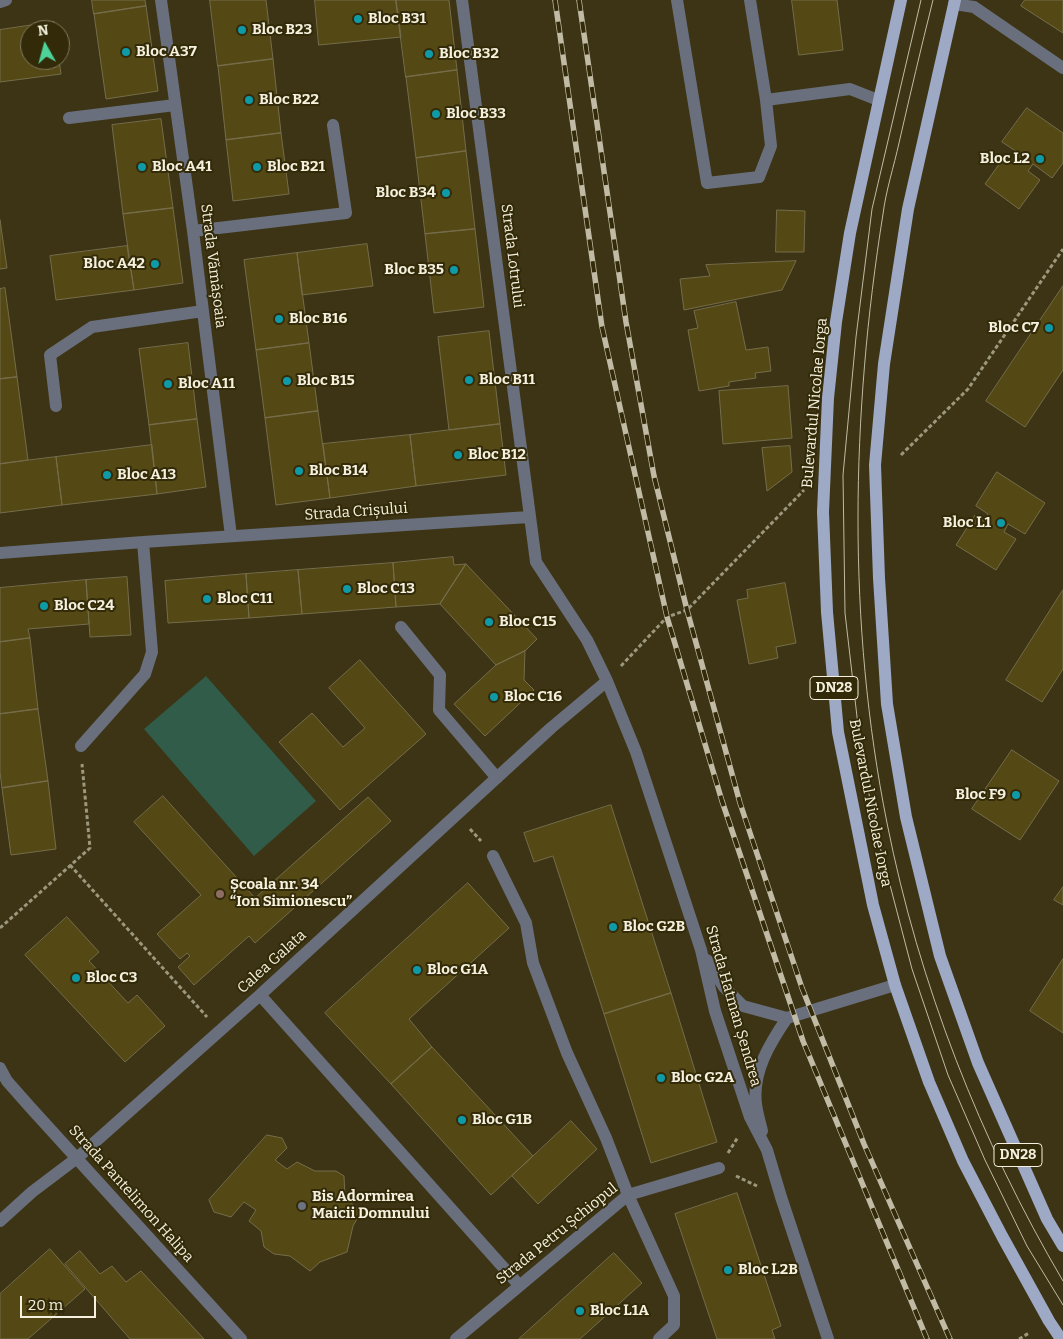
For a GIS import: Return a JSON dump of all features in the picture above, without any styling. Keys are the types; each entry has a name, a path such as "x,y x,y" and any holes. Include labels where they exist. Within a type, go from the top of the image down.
{"main road":[{"name":"Bulevardul Nicolae Iorga","path":"901,0 850,232 836,322 828,398 823,512 827,612 838,732 873,905 895,985 929,1082 963,1161 1006,1244 1061,1339"},
{"name":"DN28","path":"955,2 908,209 884,364 875,465 879,578 887,704 906,818 940,956 978,1063 1047,1219 1063,1246"}],"street":[{"path":"0,2 6,0"},
{"name":"Strada Vămășoaia","path":"161,0 193,231 231,536"},
{"name":"Strada Lotrului","path":"462,0 529,517"},
{"path":"677,0 707,183 759,177 771,146 766,100 750,0"},
{"path":"955,2 974,7 1063,68"},
{"path":"766,100 850,89 878,100"},
{"path":"69,118 175,105"},
{"path":"193,231 346,213 333,125"},
{"path":"56,406 50,355 92,327 203,311"},
{"path":"529,517 536,562 587,640 607,682"},
{"name":"Strada Crișului","path":"0,553 529,517"},
{"path":"81,746 145,674 152,652 143,542"},
{"path":"401,627 440,675 439,710 497,778"},
{"name":"Calea Galata","path":"0,1222 32,1192 77,1158 260,995 551,728 607,682"},
{"name":"Strada Hatman Șendrea","path":"607,682 636,752 701,950 716,1011 750,1117 767,1150 828,1339"},
{"path":"493,856 526,923 533,962 567,1053 674,1296 674,1325 659,1339"},
{"path":"701,950 724,987 743,1006 787,1018 895,985"},
{"path":"260,995 519,1285"},
{"path":"767,1150 756,1103 757,1077 774,1036 787,1018"},
{"name":"Strada Pantelimon Halipa","path":"0,1068 7,1081 242,1339"},
{"name":"Strada Petru Șchiopul","path":"456,1339 628,1195 719,1168"}],"path":[{"path":"901,455 968,389 1063,249"},
{"path":"607,682 666,617 687,610 808,485"},
{"path":"0,928 90,848 81,746"},
{"path":"458,815 493,856"},
{"path":"70,866 219,1031"},
{"path":"750,1117 719,1168 781,1197"},
{"path":"1019,1339 1029,1333"}],"green space":[{"path":"206,676 316,801 254,856 144,729"}],"building":[{"path":"92,0 145,0 146,6 94,14"},
{"name":"Bloc B23","path":"210,0 266,0 273,59 218,66"},
{"name":"Bloc B31","path":"315,0 396,0 401,37 319,45"},
{"name":"Bloc B32","path":"396,0 449,0 457,70 406,77"},
{"path":"792,0 837,0 843,50 799,55"},
{"path":"1025,0 1063,0 1063,33 1021,6"},
{"name":"Bloc A37","path":"146,6 158,91 106,99 94,14"},
{"path":"20,27 20,70 60,70 61,74 0,82 0,30"},
{"name":"Bloc B22","path":"273,59 281,133 226,140 218,66"},
{"name":"Bloc B33","path":"457,70 466,151 416,158 406,77"},
{"name":"Bloc L2","path":"1027,108 1063,133 1063,163 1052,178 1033,164 1028,171 1040,180 1019,209 985,184 1005,156 1014,162 1020,154 1002,142"},
{"name":"Bloc A41","path":"161,119 173,208 123,214 112,125"},
{"name":"Bloc B21","path":"281,133 289,194 233,201 226,140"},
{"name":"Bloc B34","path":"466,151 475,229 425,234 416,158"},
{"name":"Bloc A42","path":"173,208 183,283 134,290 123,214"},
{"path":"777,210 805,211 804,252 776,252"},
{"path":"0,220 7,268 0,269"},
{"name":"Bloc B35","path":"475,229 484,307 434,313 425,234"},
{"path":"367,244 373,286 302,295 297,253"},
{"path":"127,246 134,290 56,300 50,256"},
{"name":"Bloc B16","path":"297,253 309,343 256,350 244,260"},
{"path":"796,261 782,290 684,310 680,279 710,276 706,265"},
{"name":"Bloc C7","path":"1063,286 1063,370 1025,427 986,401"},
{"path":"5,288 17,377 0,379 0,289"},
{"path":"736,302 746,350 768,347 771,371 755,373 756,378 729,382 729,386 699,391 688,330 698,328 694,311"},
{"name":"Bloc B11","path":"489,331 500,424 449,430 438,337"},
{"name":"Bloc A11","path":"188,343 197,419 149,425 139,349"},
{"name":"Bloc B15","path":"309,343 318,411 265,418 256,350"},
{"path":"17,377 28,460 0,464 0,379"},
{"path":"788,386 792,438 723,444 719,391"},
{"name":"Bloc B14","path":"318,411 330,498 276,505 265,418"},
{"path":"197,419 206,487 157,494 149,425"},
{"name":"Bloc B12","path":"500,424 506,475 416,486 410,435"},
{"path":"410,435 416,486 330,498 323,444"},
{"name":"Bloc A13","path":"152,445 157,494 62,505 56,457"},
{"path":"790,446 792,472 767,491 762,448"},
{"path":"56,457 62,505 0,513 0,464"},
{"name":"Bloc L1","path":"997,472 1045,503 1025,534 1008,524 1004,532 1016,539 996,570 956,545 975,515 984,521 988,514 976,506"},
{"path":"453,557 454,565 466,564 440,604 396,607 393,563"},
{"name":"Bloc C13","path":"393,563 396,607 302,614 298,570"},
{"name":"Bloc C15","path":"466,564 537,639 525,651 496,665 440,604"},
{"path":"298,570 302,614 249,618 246,574"},
{"name":"Bloc C11","path":"246,574 249,618 168,623 165,581"},
{"path":"127,577 131,635 90,637 86,580"},
{"name":"Bloc C24","path":"86,580 89,624 28,629 30,638 0,642 0,588"},
{"path":"785,583 796,643 776,647 778,658 749,664 737,600 748,598 747,590"},
{"path":"1063,590 1063,669 1042,702 1006,680"},
{"path":"30,638 38,709 0,714 0,642"},
{"name":"Bloc C16","path":"525,651 524,680 534,690 485,736 454,704 496,665"},
{"path":"360,660 426,734 340,810 279,742 312,713 343,747 365,728 329,688"},
{"path":"38,709 48,781 2,788 0,772 0,714"},
{"name":"Bloc F9","path":"1012,750 1059,781 1020,840 972,809"},
{"path":"48,781 56,849 11,855 2,788"},
{"path":"163,796 255,898 368,797 391,821 255,943 249,936 194,985 178,967 190,956 187,953 180,959 157,934 201,895 134,822"},
{"name":"Bloc G2B","path":"611,805 671,993 604,1014 553,856 534,862 524,833"},
{"name":"Bloc G1A","path":"468,883 509,928 409,1019 432,1047 391,1084 325,1013"},
{"path":"1063,887 1063,905 1054,900"},
{"name":"Bloc C3","path":"67,917 99,952 89,961 128,1003 137,995 165,1026 125,1062 25,955"},
{"path":"1063,959 1063,1033 1030,1011"},
{"name":"Bloc G2A","path":"671,993 717,1142 651,1163 604,1014"},
{"name":"Bloc G1B","path":"432,1047 533,1156 491,1195 391,1084"},
{"path":"571,1121 597,1149 538,1204 512,1176"},
{"name":"Bis Adormirea Maicii Domnului","path":"267,1135 282,1138 287,1148 275,1160 287,1169 297,1162 315,1171 336,1171 344,1176 345,1197 361,1212 353,1226 347,1252 320,1262 310,1271 290,1256 274,1254 264,1247 261,1231 249,1221 256,1210 244,1202 231,1217 214,1212 209,1200"},
{"name":"Bloc L2B","path":"737,1193 781,1326 772,1330 775,1339 717,1339 675,1214"},
{"path":"50,1249 85,1289 28,1339 0,1339 0,1294"},
{"path":"80,1251 100,1274 112,1266 126,1282 141,1271 204,1339 130,1339 65,1264"},
{"name":"Bloc L1A","path":"614,1253 642,1283 580,1339 519,1339"}],"tram line":[{"path":"921,0 872,209 856,337 843,475 845,613 859,734 874,824 912,969 948,1075 985,1160 1027,1246 1063,1305"},
{"path":"933,0 884,205 864,366 858,519 865,672 874,748 887,823 916,943 956,1060 979,1117 1005,1173 1063,1281"}],"railway":[{"path":"555,0 602,327 667,617 722,801 803,1041 927,1339"},
{"path":"579,0 626,322 654,476 687,610 740,803 802,988 864,1144 950,1339"}],"place":[{"name":"Bloc B31","path":"358,19"},
{"name":"Bloc B23","path":"242,30"},
{"name":"Bloc A37","path":"126,52"},
{"name":"Bloc B32","path":"429,54"},
{"name":"Bloc B22","path":"249,100"},
{"name":"Bloc B33","path":"436,114"},
{"name":"Bloc L2","path":"1040,159"},
{"name":"Bloc A41","path":"142,167"},
{"name":"Bloc B21","path":"257,167"},
{"name":"Bloc B34","path":"446,193"},
{"name":"Bloc A42","path":"155,264"},
{"name":"Bloc B35","path":"454,270"},
{"name":"Bloc B16","path":"279,319"},
{"name":"Bloc C7","path":"1049,328"},
{"name":"Bloc B11","path":"469,380"},
{"name":"Bloc B15","path":"287,381"},
{"name":"Bloc A11","path":"168,384"},
{"name":"Bloc B12","path":"458,455"},
{"name":"Bloc B14","path":"299,471"},
{"name":"Bloc A13","path":"107,475"},
{"name":"Bloc L1","path":"1001,523"},
{"name":"Bloc C13","path":"347,589"},
{"name":"Bloc C11","path":"207,599"},
{"name":"Bloc C24","path":"44,606"},
{"name":"Bloc C15","path":"489,622"},
{"name":"Bloc C16","path":"494,697"},
{"name":"Bloc F9","path":"1016,795"},
{"name":"Școala nr. 34 “Ion Simionescu”","path":"220,894"},
{"name":"Bloc G2B","path":"613,927"},
{"name":"Bloc G1A","path":"417,970"},
{"name":"Bloc C3","path":"76,978"},
{"name":"Bloc G2A","path":"661,1078"},
{"name":"Bloc G1B","path":"462,1120"},
{"name":"Bis Adormirea Maicii Domnului","path":"302,1206"},
{"name":"Bloc L2B","path":"728,1270"},
{"name":"Bloc L1A","path":"580,1311"}]}
